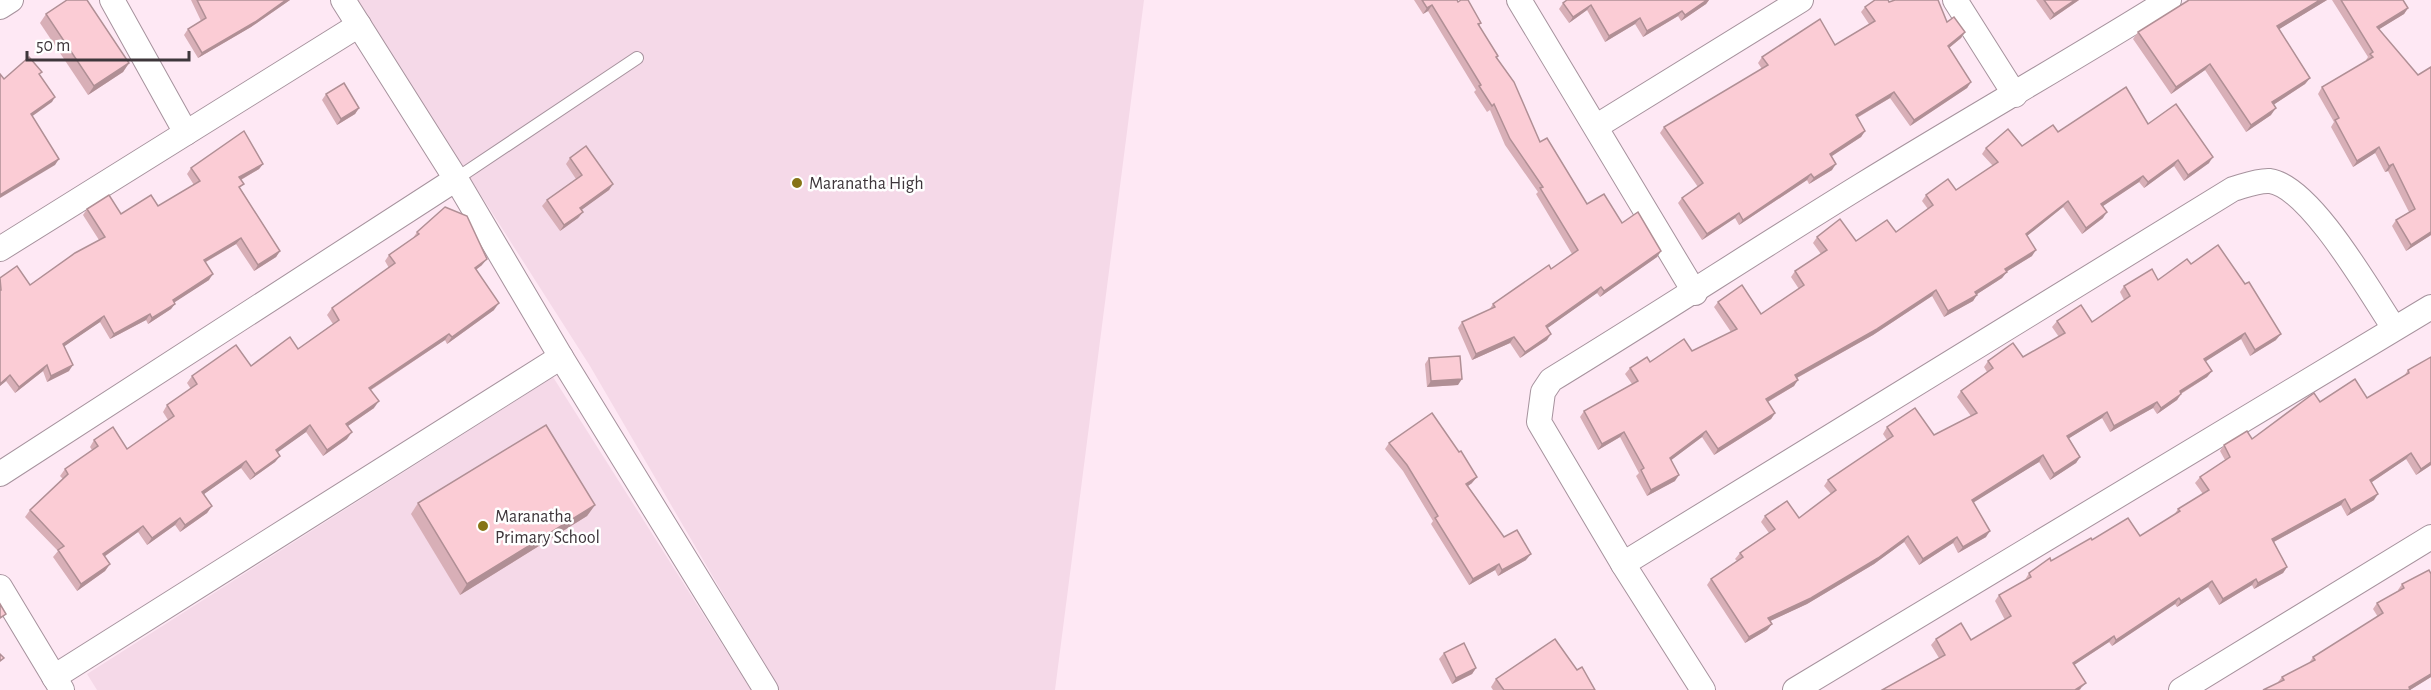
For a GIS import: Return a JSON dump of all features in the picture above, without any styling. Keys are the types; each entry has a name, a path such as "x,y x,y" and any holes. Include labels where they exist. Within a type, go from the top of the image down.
{"street":[{"path":"0,7 11,0"},
{"path":"112,0 186,133"},
{"path":"343,0 456,179 561,357 766,690"},
{"path":"1519,0 1597,126 1695,293"},
{"path":"1597,126 1801,0"},
{"path":"1955,0 2015,95"},
{"path":"1703,690 1623,564 1539,422 1543,392 1551,380 1695,293 1863,184 2015,95 2169,0"},
{"path":"0,249 359,25"},
{"path":"0,474 456,179"},
{"path":"1623,564 2233,189 2271,181 2291,191 2326,226 2394,328"},
{"path":"1795,690 2431,307"},
{"path":"0,587 58,684 561,357"},
{"path":"2181,690 2431,537"}],"lane":[{"path":"456,179 637,58"}],"shaded area":[{"name":"Maranatha High","path":"356,0 1144,0 1055,690 779,690 590,366"},
{"name":"Maranatha Primary School","path":"553,377 751,690 97,690 87,674"}],"building":[{"path":"67,0 87,0 129,63 94,86 46,14"},
{"path":"197,0 286,0 255,22 202,53 188,29 206,18"},
{"path":"1422,0 1457,0 1458,2 1468,0 1481,23 1478,24 1498,56 1496,57 1514,82 1540,142 1547,138 1587,204 1604,194 1622,223 1638,212 1661,251 1604,291 1601,287 1546,326 1551,334 1525,352 1514,337 1476,354 1462,322 1495,307 1493,304 1549,265 1551,269 1578,250 1540,188 1543,187 1510,139 1494,104 1492,106 1479,86 1481,85 1432,5 1427,8"},
{"path":"1567,0 1707,0 1685,15 1682,11 1647,31 1640,18 1609,36 1591,5 1573,17 1563,3"},
{"path":"1875,0 1888,0 1889,2 1938,0 1947,22 1954,17 1965,32 1948,46 1971,82 1914,120 1894,92 1856,115 1865,131 1830,154 1836,164 1814,178 1811,174 1743,220 1739,213 1707,234 1682,198 1703,183 1664,127 1768,65 1762,57 1820,19 1835,45 1875,21 1865,7"},
{"path":"2044,0 2075,0 2054,14"},
{"path":"2189,0 2320,0 2277,26 2310,78 2272,102 2276,108 2251,125 2210,64 2176,87 2138,32"},
{"path":"2341,0 2403,0 2408,8 2377,27 2418,75 2431,67 2431,232 2411,245 2396,220 2415,209 2393,164 2389,166 2379,147 2357,161 2335,120 2339,118 2322,87 2373,57 2370,54 2373,52"},
{"path":"29,57 42,72 39,74 55,97 31,114 59,159 0,195 0,74 4,79"},
{"path":"344,83 359,108 341,119 326,94"},
{"path":"2126,87 2148,124 2176,104 2213,157 2188,175 2178,160 2148,182 2143,176 2101,204 2107,212 2086,228 2068,201 2026,234 2036,250 2005,269 2007,272 1975,292 1977,295 1948,311 1936,290 1877,329 1795,375 1798,380 1766,399 1775,413 1718,449 1706,431 1670,458 1679,475 1651,490 1641,470 1644,468 1624,432 1602,444 1584,411 1638,381 1630,368 1647,357 1650,362 1684,339 1692,351 1737,329 1718,302 1742,285 1761,314 1804,285 1795,271 1827,250 1817,237 1840,219 1856,241 1887,220 1896,232 1933,205 1926,195 1948,179 1956,190 1998,162 1986,148 2008,129 2022,146 2053,125 2058,132"},
{"path":"244,131 263,164 239,177 244,184 239,187 280,251 258,265 241,238 204,260 213,274 173,300 175,304 152,318 150,314 114,334 104,316 63,344 73,365 51,376 47,365 19,387 10,375 0,384 0,278 17,266 30,285 75,253 105,237 87,209 109,195 121,214 151,195 158,206 200,181 191,168"},
{"path":"586,146 613,184 580,208 583,212 564,225 547,200 582,175 570,158"},
{"path":"445,207 467,216 487,259 475,268 499,303 452,337 449,334 369,388 379,401 346,424 352,432 327,450 310,425 276,450 280,456 255,474 246,461 202,492 212,506 185,525 180,518 152,538 143,526 103,554 110,564 81,584 58,550 64,546 30,510 68,474 65,469 98,446 94,440 113,427 127,449 174,416 167,405 197,384 192,376 236,345 251,366 290,337 298,349 339,320 332,308 395,263 389,255 419,234 417,232"},
{"path":"2218,245 2245,284 2249,282 2281,334 2255,350 2245,333 2204,359 2212,371 2180,391 2181,394 2161,408 2157,402 2114,426 2107,412 2067,436 2080,457 2054,474 2043,455 1972,500 1990,531 1963,547 1957,537 1923,559 1908,536 1878,558 1811,598 1768,618 1772,624 1749,637 1711,579 1743,557 1740,553 1775,529 1765,516 1787,501 1799,518 1836,490 1828,480 1893,436 1887,427 1915,408 1934,435 1977,413 1961,391 1993,368 1988,361 2013,343 2023,357 2065,333 2057,321 2081,305 2092,322 2130,296 2124,286 2152,269 2158,280 2187,259 2191,264"},
{"path":"1460,356 1462,379 1431,381 1429,358"},
{"path":"2431,357 2431,462 2421,469 2411,453 2370,480 2378,494 2351,510 2345,499 2272,539 2287,567 2258,583 2256,579 2223,599 2212,581 2181,601 2179,598 2116,640 2114,636 2073,663 2086,683 2075,690 1882,690 1945,655 1936,639 1961,623 1971,640 2011,616 1999,595 2031,577 2029,573 2050,558 2051,561 2128,518 2140,536 2180,511 2178,509 2209,490 2200,477 2230,457 2224,445 2247,431 2252,439 2314,393 2320,402 2355,379 2367,398"},
{"path":"1432,413 1459,452 1461,451 1477,477 1466,484 1504,537 1517,530 1531,554 1502,570 1499,564 1473,579 1435,518 1438,516 1407,465 1389,443"},
{"path":"546,425 595,505 467,584 418,503"},
{"path":"2429,570 2431,574 2431,674 2409,687 2410,690 2263,690 2284,680 2282,677 2315,660 2313,657 2383,613 2377,603 2404,588 2402,584"},
{"path":"0,604 6,614 0,618"},
{"path":"1555,639 1577,670 1582,667 1595,690 1504,690 1496,679"},
{"path":"1464,643 1476,668 1456,678 1444,653"}],"place":[{"name":"Maranatha High","path":"797,183"},
{"name":"Maranatha Primary School","path":"483,526"}]}
